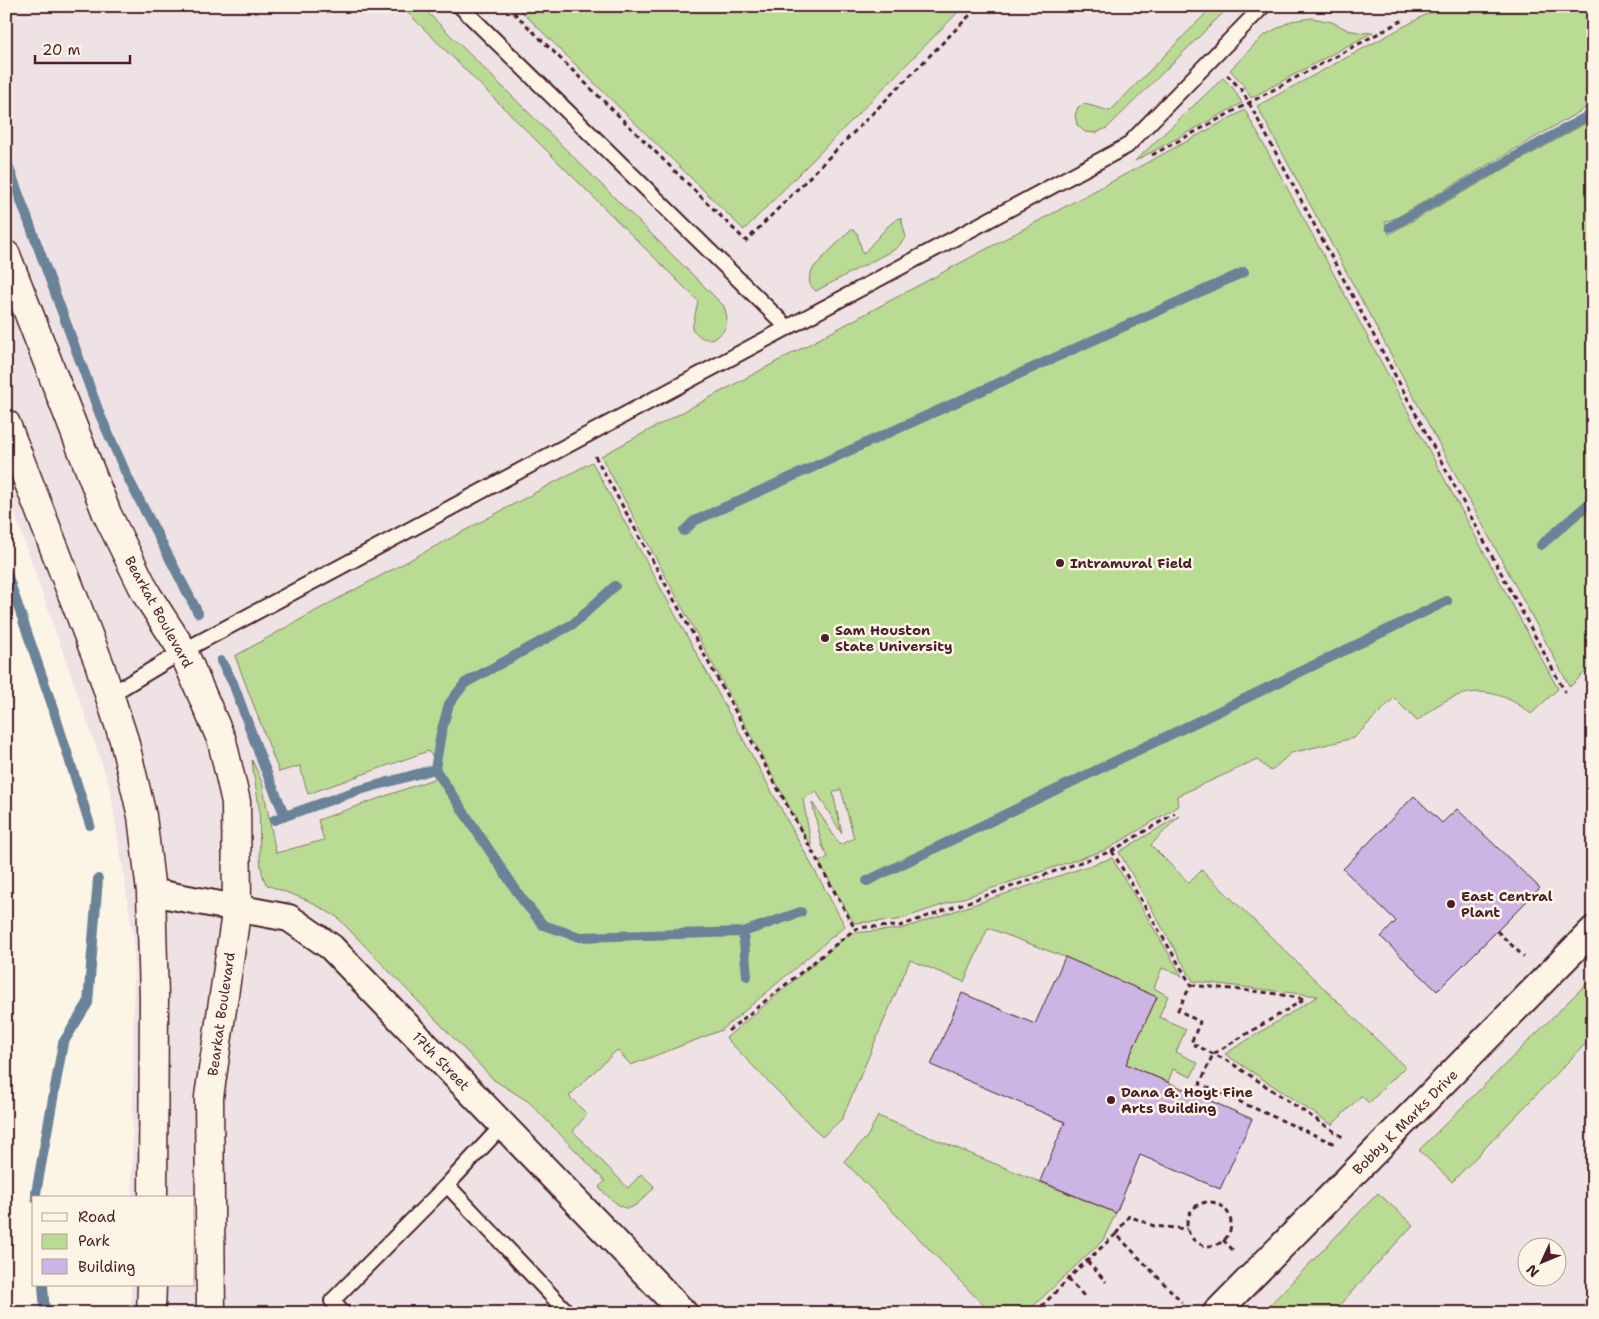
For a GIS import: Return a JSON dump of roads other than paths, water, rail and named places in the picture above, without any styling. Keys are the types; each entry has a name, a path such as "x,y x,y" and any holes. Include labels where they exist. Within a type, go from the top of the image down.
{"street":[{"name":"Bearkat Boulevard","path":"6,255 107,514 147,595 183,651 222,741 236,802 237,907 210,1097 211,1313"},
{"path":"6,424 99,663 124,740 142,816 151,892 154,997 152,1196"},
{"name":"17th Street","path":"151,892 289,918 332,947 684,1313"},
{"name":"Bobby K Marks Drive","path":"1216,1313 1593,930"},
{"path":"152,1286 152,1313"}],"lane":[{"path":"460,6 788,328"},
{"path":"110,695 183,651 1127,146 1263,6"},
{"path":"343,1313 332,1301 447,1185 502,1125"},
{"path":"447,1185 568,1313"}],"waterway":[{"path":"1390,227 1593,113"},
{"path":"6,160 100,415 129,480 198,613"},
{"path":"684,531 694,521 1244,272"},
{"path":"1541,545 1593,500"},
{"path":"6,571 53,708 90,825"},
{"path":"615,586 573,624 465,683 449,704 441,733 435,769 522,899 543,925 580,937 743,932 801,912"},
{"path":"867,881 1447,601"},
{"path":"221,661 233,683 263,764 285,816"},
{"path":"274,820 356,791 435,769"},
{"path":"36,1196 63,1043 88,1003 98,879"},
{"path":"743,932 747,976"},
{"path":"43,1286 45,1313"}],"place":[{"name":"Intramural Field","path":"1060,563"},
{"name":"Sam Houston State University","path":"825,638"},
{"name":"East Central Plant","path":"1451,904"},
{"name":"Dana G. Hoyt Fine Arts Building","path":"1111,1100"}]}
